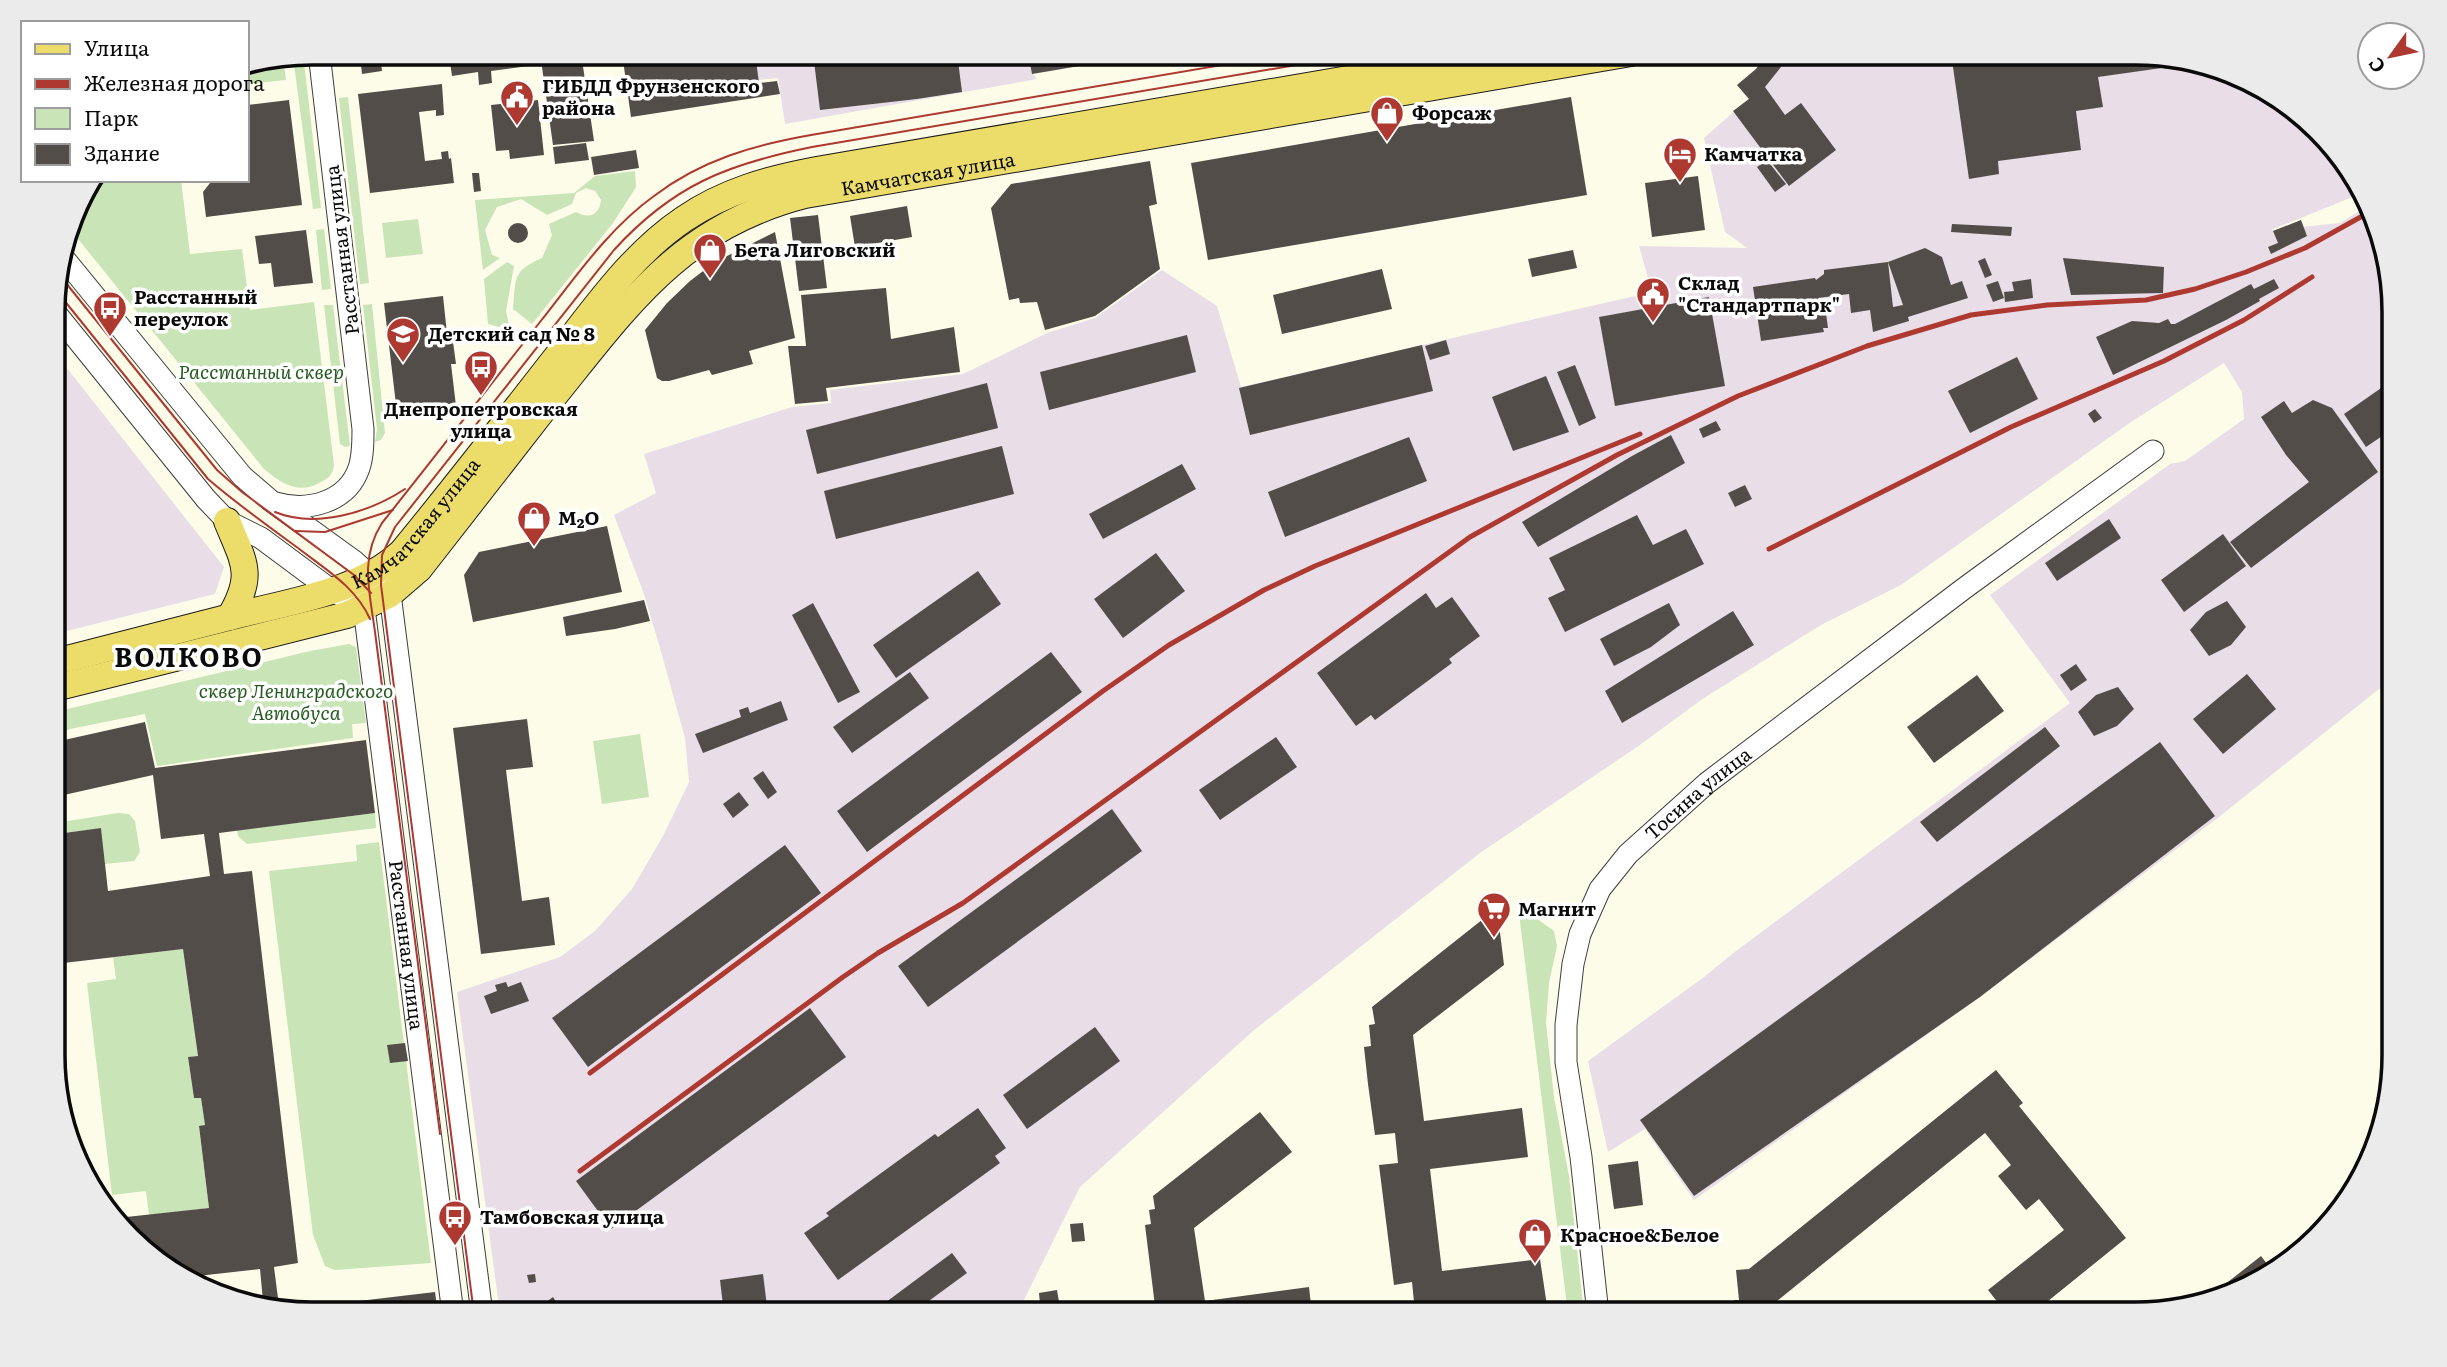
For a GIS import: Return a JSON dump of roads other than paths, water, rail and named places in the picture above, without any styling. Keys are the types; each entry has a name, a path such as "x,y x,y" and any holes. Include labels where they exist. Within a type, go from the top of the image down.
{"main road":[{"name":"Камчатская улица","path":"331,590 370,575 402,552 638,257 672,227 723,196 774,178 1425,65"},
{"name":"Камчатская улица","path":"390,594 419,569 638,293 692,246 748,212 782,200 830,190 1556,65"},
{"path":"227,521 246,565 244,589 230,617"},
{"path":"65,659 331,590"},
{"path":"65,686 296,628 364,608 390,594"}],"street":[{"name":"Расстанная улица","path":"271,501 301,508 320,504 347,487 359,467 363,429 321,65"},
{"path":"70,265 242,476 271,501 345,554 390,594"},
{"path":"65,324 206,499 227,521 261,538 331,590 364,608"},
{"name":"Тосина улица","path":"1597,1302 1581,1157 1566,1062 1566,1025 1573,964 1580,934 1600,889 1628,854 1707,783 1966,587 2153,451"},
{"name":"Расстанная улица","path":"370,575 364,608 451,1302"},
{"name":"Расстанная улица","path":"390,594 480,1302"}],"tram line":[{"path":"440,1134 369,590 370,550 382,523 607,239 637,209 690,173 749,149 811,135 1222,65"},
{"path":"472,1302 381,585 382,555 395,527 614,250 658,209 704,180 754,161 812,147 1296,65"},
{"path":"67,284 217,470 242,492 354,575 371,593"},
{"path":"65,301 208,479 339,579 357,597 370,619"},
{"path":"275,512 308,519 342,516 376,505 405,489"},
{"path":"295,531 325,532 393,510"}],"railway":[{"path":"580,1171 843,977 963,903 1470,537 1617,455 1738,396 1867,346 1971,315 2047,305 2146,300 2195,289 2305,248 2362,216"},
{"path":"1769,549 2011,427 2164,361 2244,320 2312,277"},
{"path":"590,1073 1103,691 1169,645 1264,590 1315,566 1640,434"}],"place":[{"name":"ГИБДД Фрунзенского района","path":"517,127"},
{"name":"Форсаж","path":"1387,143"},
{"name":"Камчатка","path":"1680,184"},
{"name":"Бета Лиговский","path":"710,280"},
{"name":"Склад \"Стандартпарк\"","path":"1653,324"},
{"name":"Расстанный переулок","path":"110,338"},
{"name":"Детский сад № 8","path":"403,364"},
{"name":"Днепропетровская улица","path":"481,397"},
{"name":"М₂O","path":"534,548"},
{"name":"Магнит","path":"1494,939"},
{"name":"Тамбовская улица","path":"455,1247"},
{"name":"Красное&Белое","path":"1535,1265"}],"district":[{"name":"ВОЛКОВО","path":"189,658"}],"park label":[{"name":"Расстанный сквер","path":"261,372"},
{"name":"сквер Ленинградского Автобуса","path":"296,702"}]}
